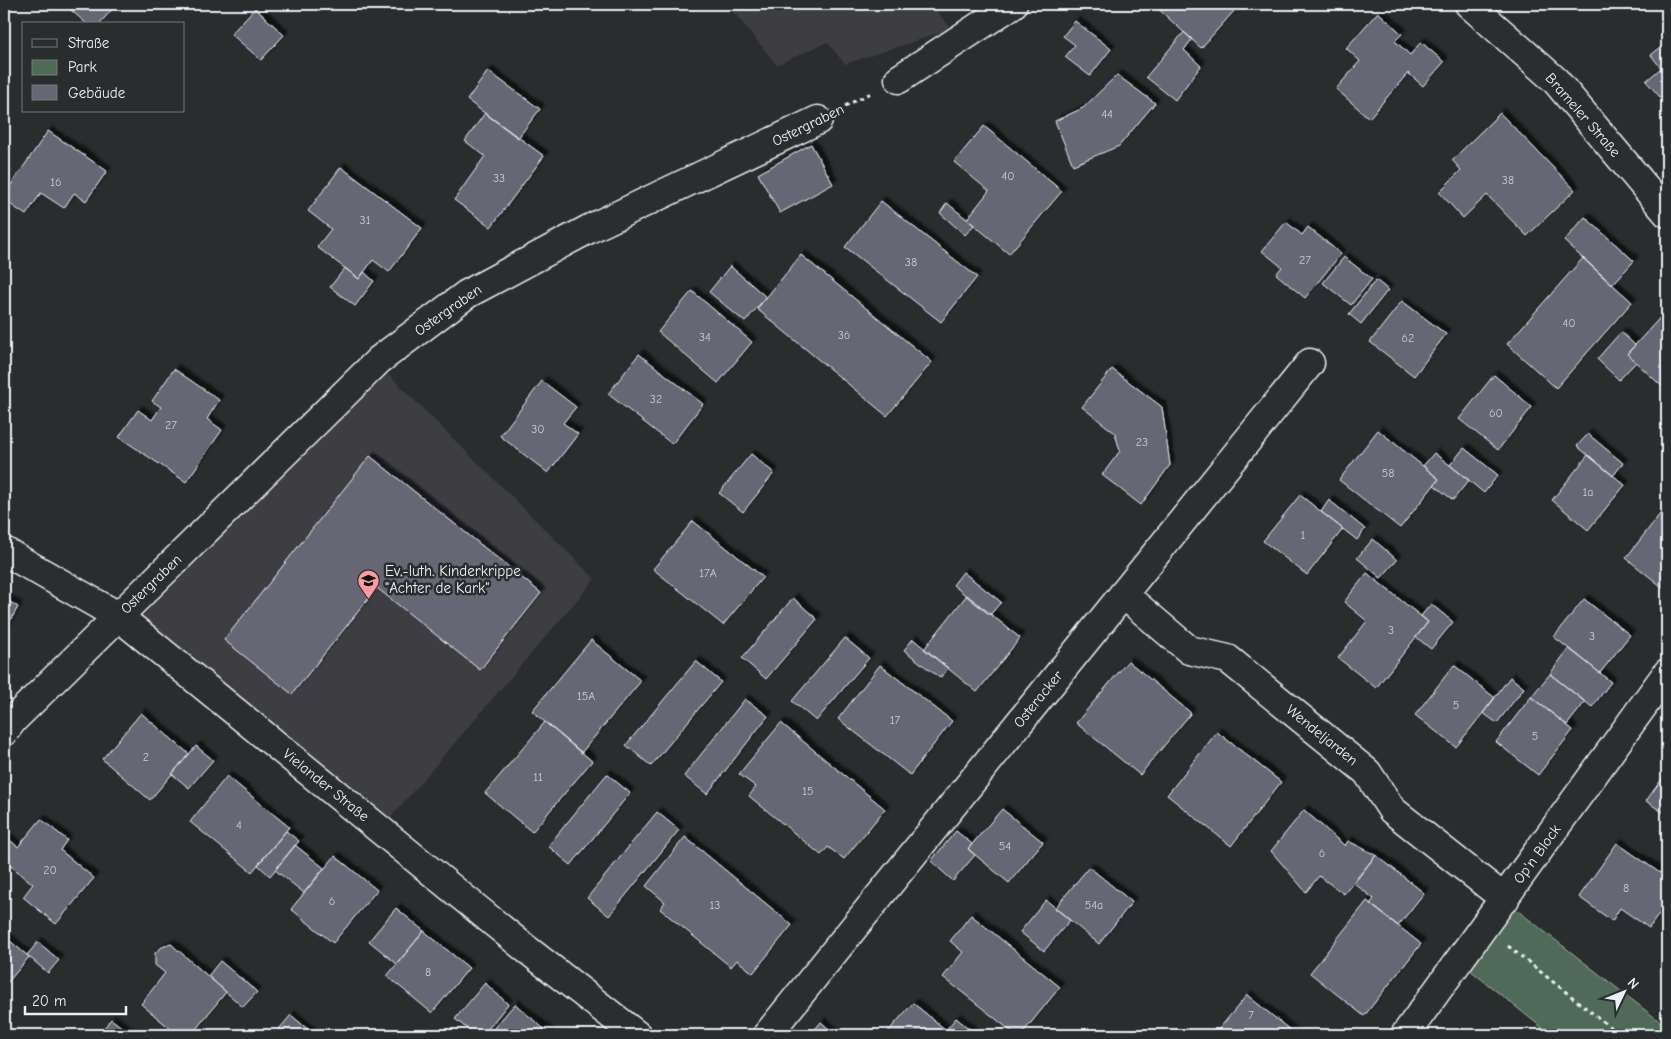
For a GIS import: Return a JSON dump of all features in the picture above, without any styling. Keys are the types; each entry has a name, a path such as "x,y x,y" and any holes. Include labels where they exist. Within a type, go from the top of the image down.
{"street":[{"path":"899,79 1013,4"},
{"name":"Brameler Straße","path":"1469,4 1555,80 1667,213"},
{"name":"Ostergraben","path":"4,732 13,720 379,360 467,294 589,229 818,120"},
{"name":"Osteracker","path":"767,1035 1310,363"},
{"name":"Vielander Straße","path":"4,551 118,616 525,948 637,1035"},
{"name":"Wendeljarden","path":"1122,594 1189,650 1228,659 1367,772 1392,810 1505,898"},
{"name":"Op'n Block","path":"1405,1035 1667,673"}],"path":[{"name":"Ostergraben","path":"818,120 899,79"},
{"path":"1483,928 1620,1035"}],"shaded area":[{"path":"727,4 930,4 952,29 845,64 827,42 777,65"},
{"name":"Ev.-luth. Kinderkrippe \"Achter de Kark\"","path":"386,372 595,579 386,823 139,619"}],"green space":[{"path":"1513,907 1667,1027 1667,1035 1551,1035 1470,970"}],"building":[{"path":"64,4 117,4 101,22 85,22"},
{"path":"1153,4 1227,4 1234,11 1201,48"},
{"path":"255,8 284,35 261,60 231,34"},
{"path":"1378,12 1402,34 1395,41 1410,55 1421,42 1444,62 1423,86 1408,73 1369,118 1336,89 1360,61 1346,48"},
{"path":"1075,21 1111,49 1090,76 1065,57 1075,45 1063,36"},
{"path":"1184,32 1192,39 1184,50 1201,66 1175,100 1146,77"},
{"path":"1667,42 1667,105 1646,81 1661,68 1651,55"},
{"path":"488,71 540,109 518,138 467,100"},
{"path":"1117,75 1155,103 1119,146 1073,165 1055,121 1083,108"},
{"path":"485,113 544,156 491,227 454,200 485,156 465,141"},
{"path":"1500,113 1575,190 1527,236 1487,195 1463,218 1439,192 1461,170 1452,160"},
{"path":"984,126 1062,191 1009,254 967,219 989,191 954,162"},
{"path":"48,131 107,171 86,201 74,193 64,208 41,193 26,215 4,200 4,195"},
{"path":"811,144 833,184 780,213 758,174"},
{"path":"341,167 422,228 389,272 373,260 359,279 317,247 331,229 308,211"},
{"path":"881,201 977,277 941,322 845,247"},
{"path":"947,203 974,225 965,235 940,213"},
{"path":"1585,217 1634,261 1612,285 1564,241"},
{"path":"1286,222 1302,235 1308,227 1341,254 1305,298 1276,274 1282,267 1262,251"},
{"path":"801,255 932,362 887,416 757,309"},
{"path":"1344,257 1372,279 1351,305 1323,283"},
{"path":"1583,258 1632,302 1556,388 1507,344"},
{"path":"730,266 766,297 745,322 709,292"},
{"path":"345,268 359,279 364,272 374,281 355,306 330,287"},
{"path":"1376,280 1388,290 1361,324 1349,314"},
{"path":"692,291 752,342 718,383 658,332"},
{"path":"1402,301 1446,334 1414,376 1370,342"},
{"path":"1665,312 1667,313 1667,391 1627,354"},
{"path":"1621,332 1635,345 1627,354 1636,362 1619,380 1597,359"},
{"path":"639,354 703,404 672,444 608,394"},
{"path":"174,369 219,400 207,419 222,430 186,482 119,437 138,410 152,420 161,407 152,401"},
{"path":"1112,369 1162,407 1170,465 1141,505 1102,475 1120,451 1115,433 1082,407"},
{"path":"1494,375 1532,407 1498,450 1459,419"},
{"path":"542,381 576,407 563,423 578,434 548,473 500,436"},
{"path":"1378,430 1439,479 1400,528 1339,480"},
{"path":"1588,434 1623,463 1613,476 1577,446"},
{"path":"1464,448 1498,475 1484,493 1450,465"},
{"path":"1434,453 1469,480 1453,500 1434,485 1439,479 1423,466"},
{"path":"751,454 774,473 743,512 719,493"},
{"path":"1588,455 1625,485 1588,530 1552,500"},
{"path":"370,456 541,593 480,670 377,588 292,694 224,640"},
{"path":"1300,495 1343,529 1307,575 1263,541"},
{"path":"1329,500 1365,529 1357,540 1321,512"},
{"path":"1660,514 1667,519 1666,590 1626,558"},
{"path":"693,521 763,577 723,625 653,569"},
{"path":"1373,539 1397,560 1381,578 1357,558"},
{"path":"963,572 1001,602 990,615 953,585"},
{"path":"1367,573 1428,622 1376,688 1338,658 1367,621 1344,602"},
{"path":"967,595 1020,638 977,692 924,649"},
{"path":"4,598 18,607 4,632"},
{"path":"793,598 817,619 766,679 742,658"},
{"path":"1584,599 1630,635 1600,673 1554,637"},
{"path":"1431,604 1453,622 1431,649 1416,637 1428,622 1421,616"},
{"path":"845,638 869,658 816,721 792,701"},
{"path":"913,639 948,668 940,678 904,650"},
{"path":"591,640 641,681 581,753 532,711"},
{"path":"1569,648 1611,682 1592,707 1550,674"},
{"path":"696,661 721,682 651,766 626,745"},
{"path":"1128,661 1191,713 1140,775 1076,723"},
{"path":"880,665 952,721 910,775 838,719"},
{"path":"1454,665 1495,698 1456,747 1415,715"},
{"path":"1550,674 1585,702 1567,725 1531,697"},
{"path":"1510,677 1524,688 1497,723 1483,713"},
{"path":"1531,697 1573,730 1538,775 1496,742"},
{"path":"745,699 768,716 707,794 684,776"},
{"path":"141,713 189,754 150,800 102,759"},
{"path":"545,722 592,761 532,832 485,793"},
{"path":"781,723 885,809 844,859 828,847 821,855 749,796 756,787 739,774"},
{"path":"1217,732 1281,782 1231,846 1167,795"},
{"path":"196,746 213,760 189,788 172,774"},
{"path":"1667,772 1667,815 1646,801"},
{"path":"607,774 630,793 571,865 548,846"},
{"path":"227,776 289,827 252,872 190,822"},
{"path":"1002,809 1043,842 1009,883 968,849"},
{"path":"1304,810 1345,846 1348,841 1376,855 1344,894 1319,876 1306,892 1271,851"},
{"path":"657,812 679,830 609,916 587,898"},
{"path":"41,819 67,840 60,850 94,878 56,924 23,897 33,884 11,866 4,874 4,840 6,837 18,847"},
{"path":"286,831 299,841 270,876 258,865"},
{"path":"956,831 972,844 968,849 975,855 953,881 931,861"},
{"path":"685,837 792,925 753,973 737,960 731,967 660,909 665,902 646,886"},
{"path":"1617,843 1667,878 1667,903 1649,928 1620,908 1612,921 1579,897"},
{"path":"295,845 324,868 304,893 275,870"},
{"path":"1376,855 1424,893 1398,926 1370,904 1374,899 1354,883"},
{"path":"335,856 377,890 333,943 291,909"},
{"path":"1667,863 1667,878 1660,873"},
{"path":"1089,867 1132,902 1099,944 1055,908"},
{"path":"1046,900 1070,920 1044,951 1020,932"},
{"path":"1367,901 1421,944 1364,1016 1310,973"},
{"path":"396,908 424,931 397,964 369,941"},
{"path":"971,915 1060,987 1021,1035 1016,1035 943,977 963,952 950,941"},
{"path":"424,931 469,968 432,1013 387,976"},
{"path":"4,936 29,957 4,987"},
{"path":"38,942 59,960 48,973 27,955"},
{"path":"171,944 226,992 191,1035 178,1035 141,1004 165,973 155,965 155,953 162,947"},
{"path":"220,961 257,992 243,1007 208,976"},
{"path":"485,983 508,1004 483,1035 475,1035 455,1019"},
{"path":"1247,995 1296,1035 1214,1035"},
{"path":"913,1003 946,1030 952,1035 885,1035"},
{"path":"515,1004 551,1035 488,1035"},
{"path":"291,1015 311,1032 308,1035 274,1035"},
{"path":"956,1018 977,1035 952,1035 946,1030"},
{"path":"111,1019 132,1035 99,1035"},
{"path":"821,1022 836,1035 810,1035"}],"place":[{"name":"Ev.-luth. Kinderkrippe \"Achter de Kark\"","path":"369,599"}]}
